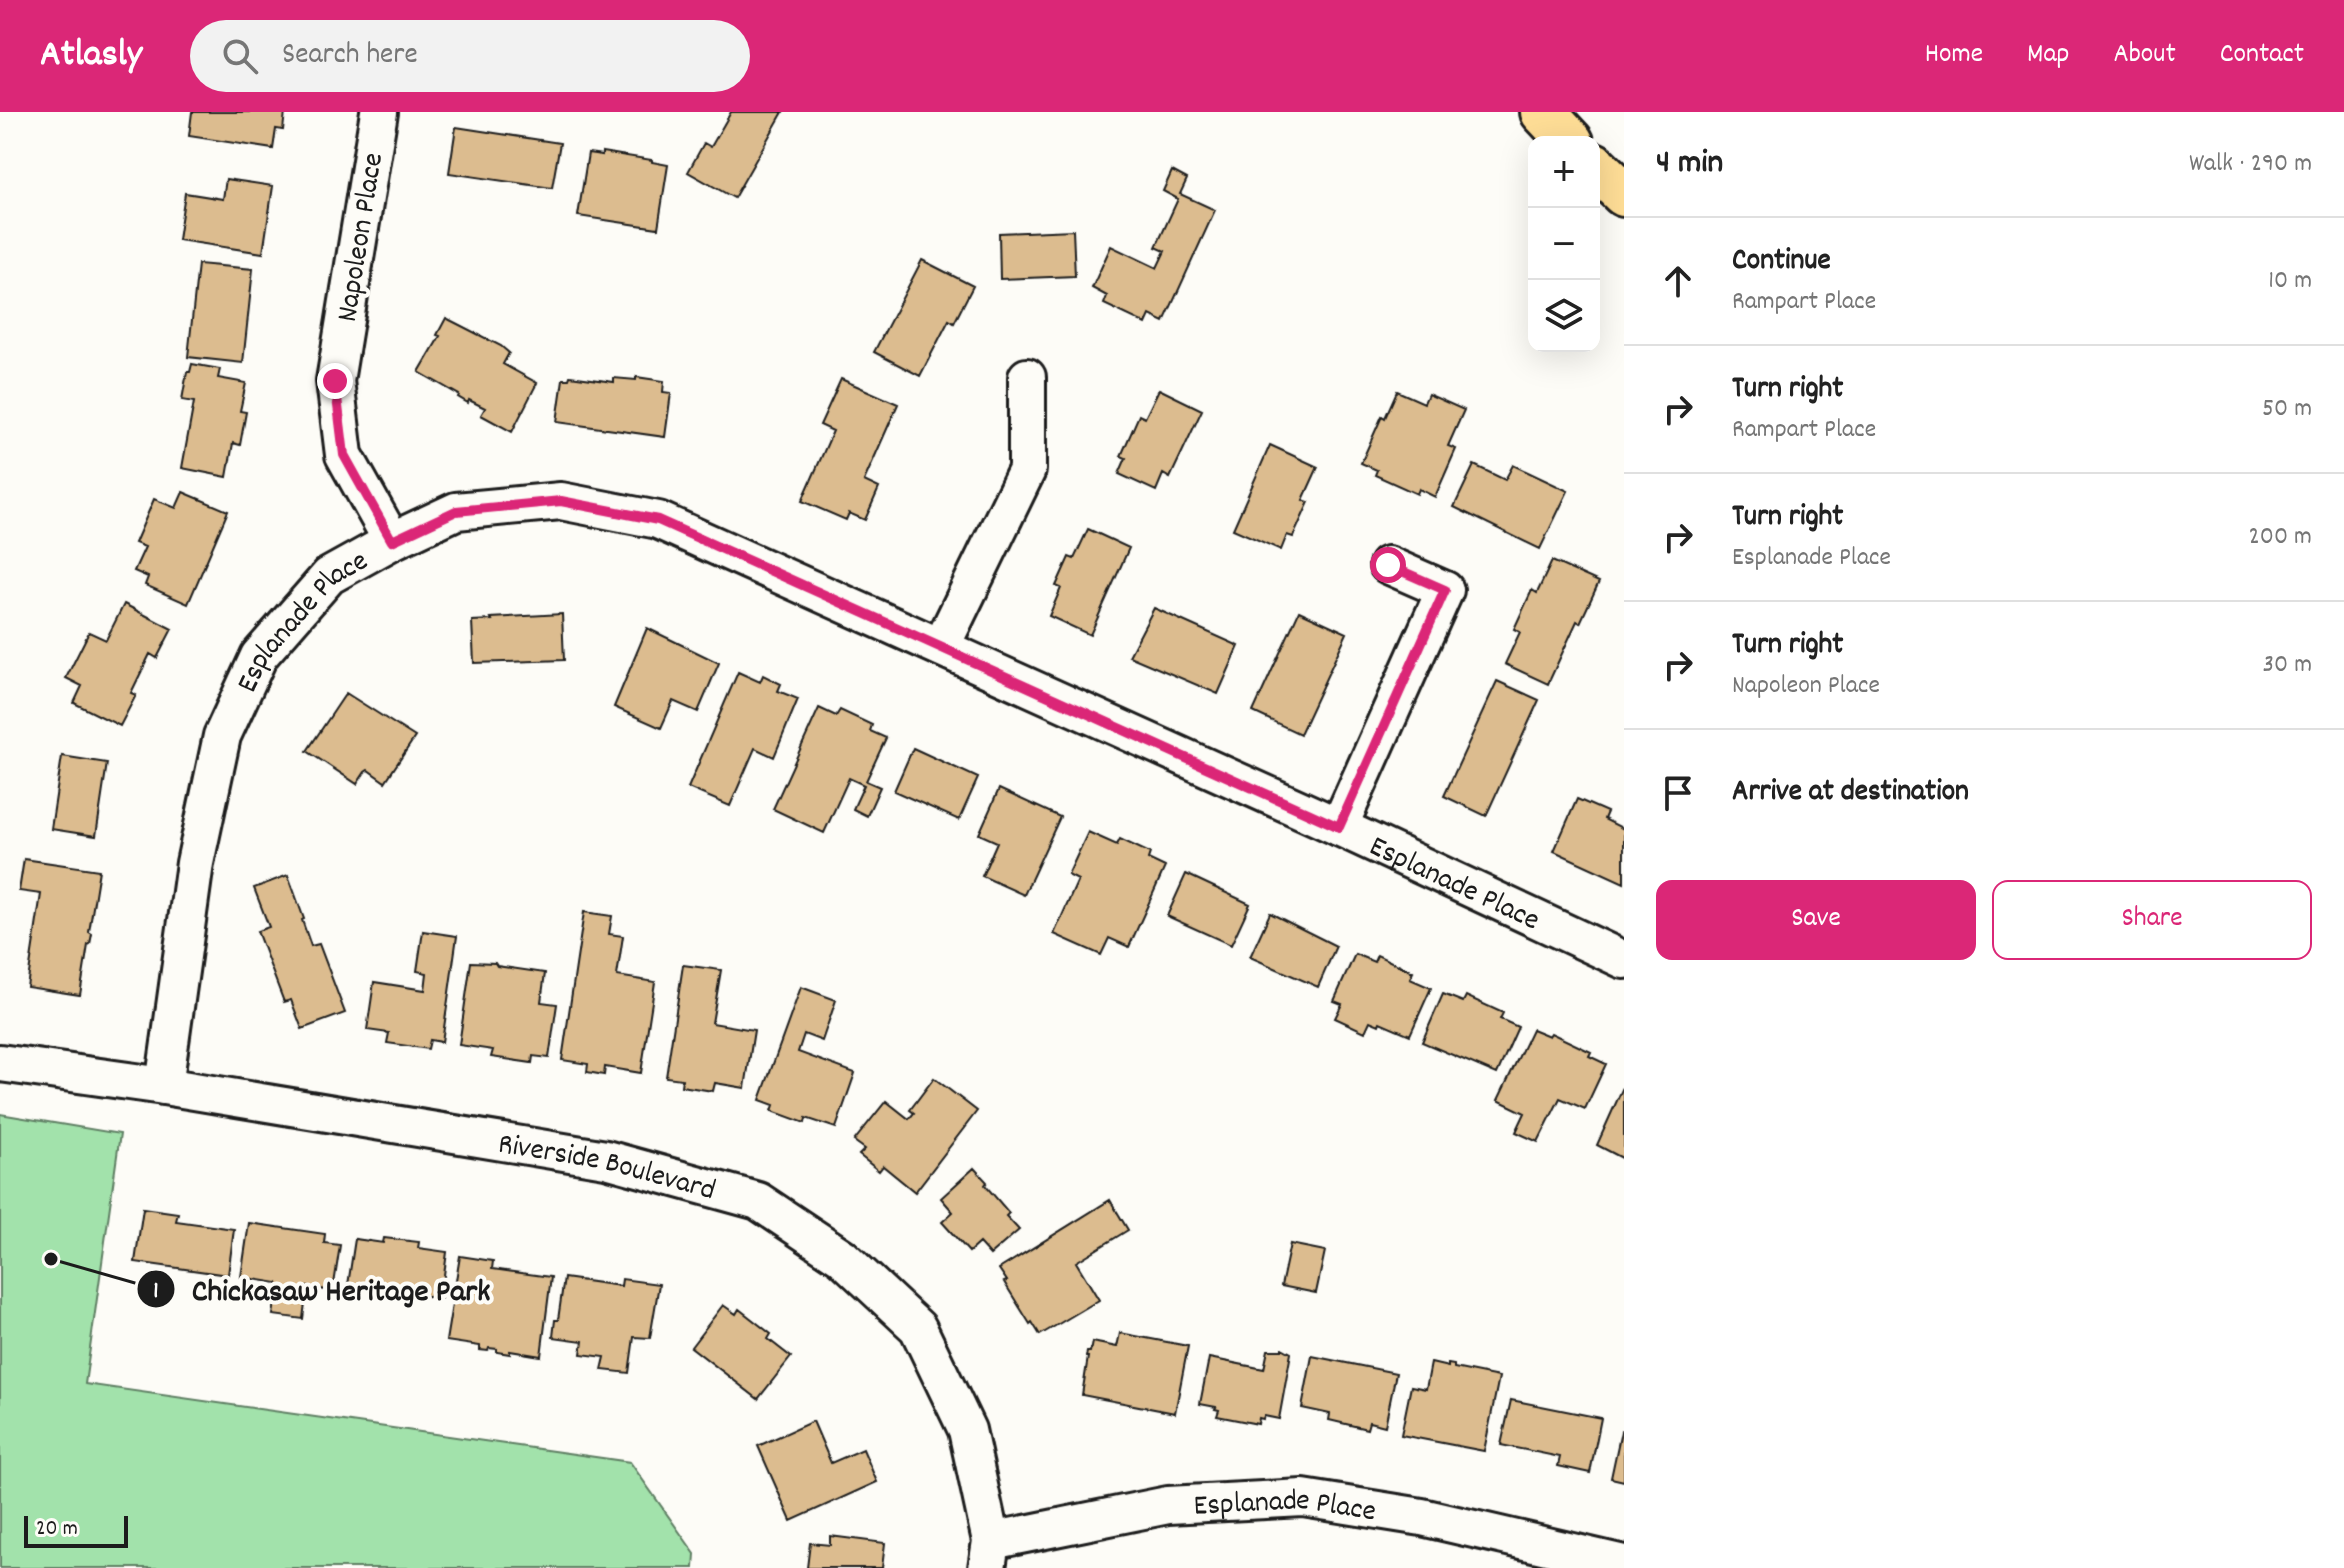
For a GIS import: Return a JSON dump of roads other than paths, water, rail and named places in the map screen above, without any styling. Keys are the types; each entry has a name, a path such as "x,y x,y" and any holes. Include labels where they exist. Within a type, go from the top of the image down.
{"highway":[{"path":"1543,112 1565,136"},
{"path":"1600,171 1624,194"}],"street":[{"name":"Napoleon Place","path":"379,112 335,381 344,455 392,541"},
{"path":"941,647 1027,470 1027,377"},
{"name":"Esplanade Place","path":"164,1086 195,863 222,736 259,656 329,576 392,541 456,511 561,501 658,520 1339,827 1624,960"},
{"path":"1339,827 1445,590 1388,565"},
{"name":"Riverside Boulevard","path":"0,1063 164,1086 606,1159 758,1201 842,1257 918,1328 967,1430 989,1554"},
{"name":"Esplanade Place","path":"989,1554 1168,1505 1303,1498 1422,1517 1624,1564"}],"place":[{"name":"Chickasaw Heritage Park","path":"51,1259"}]}
